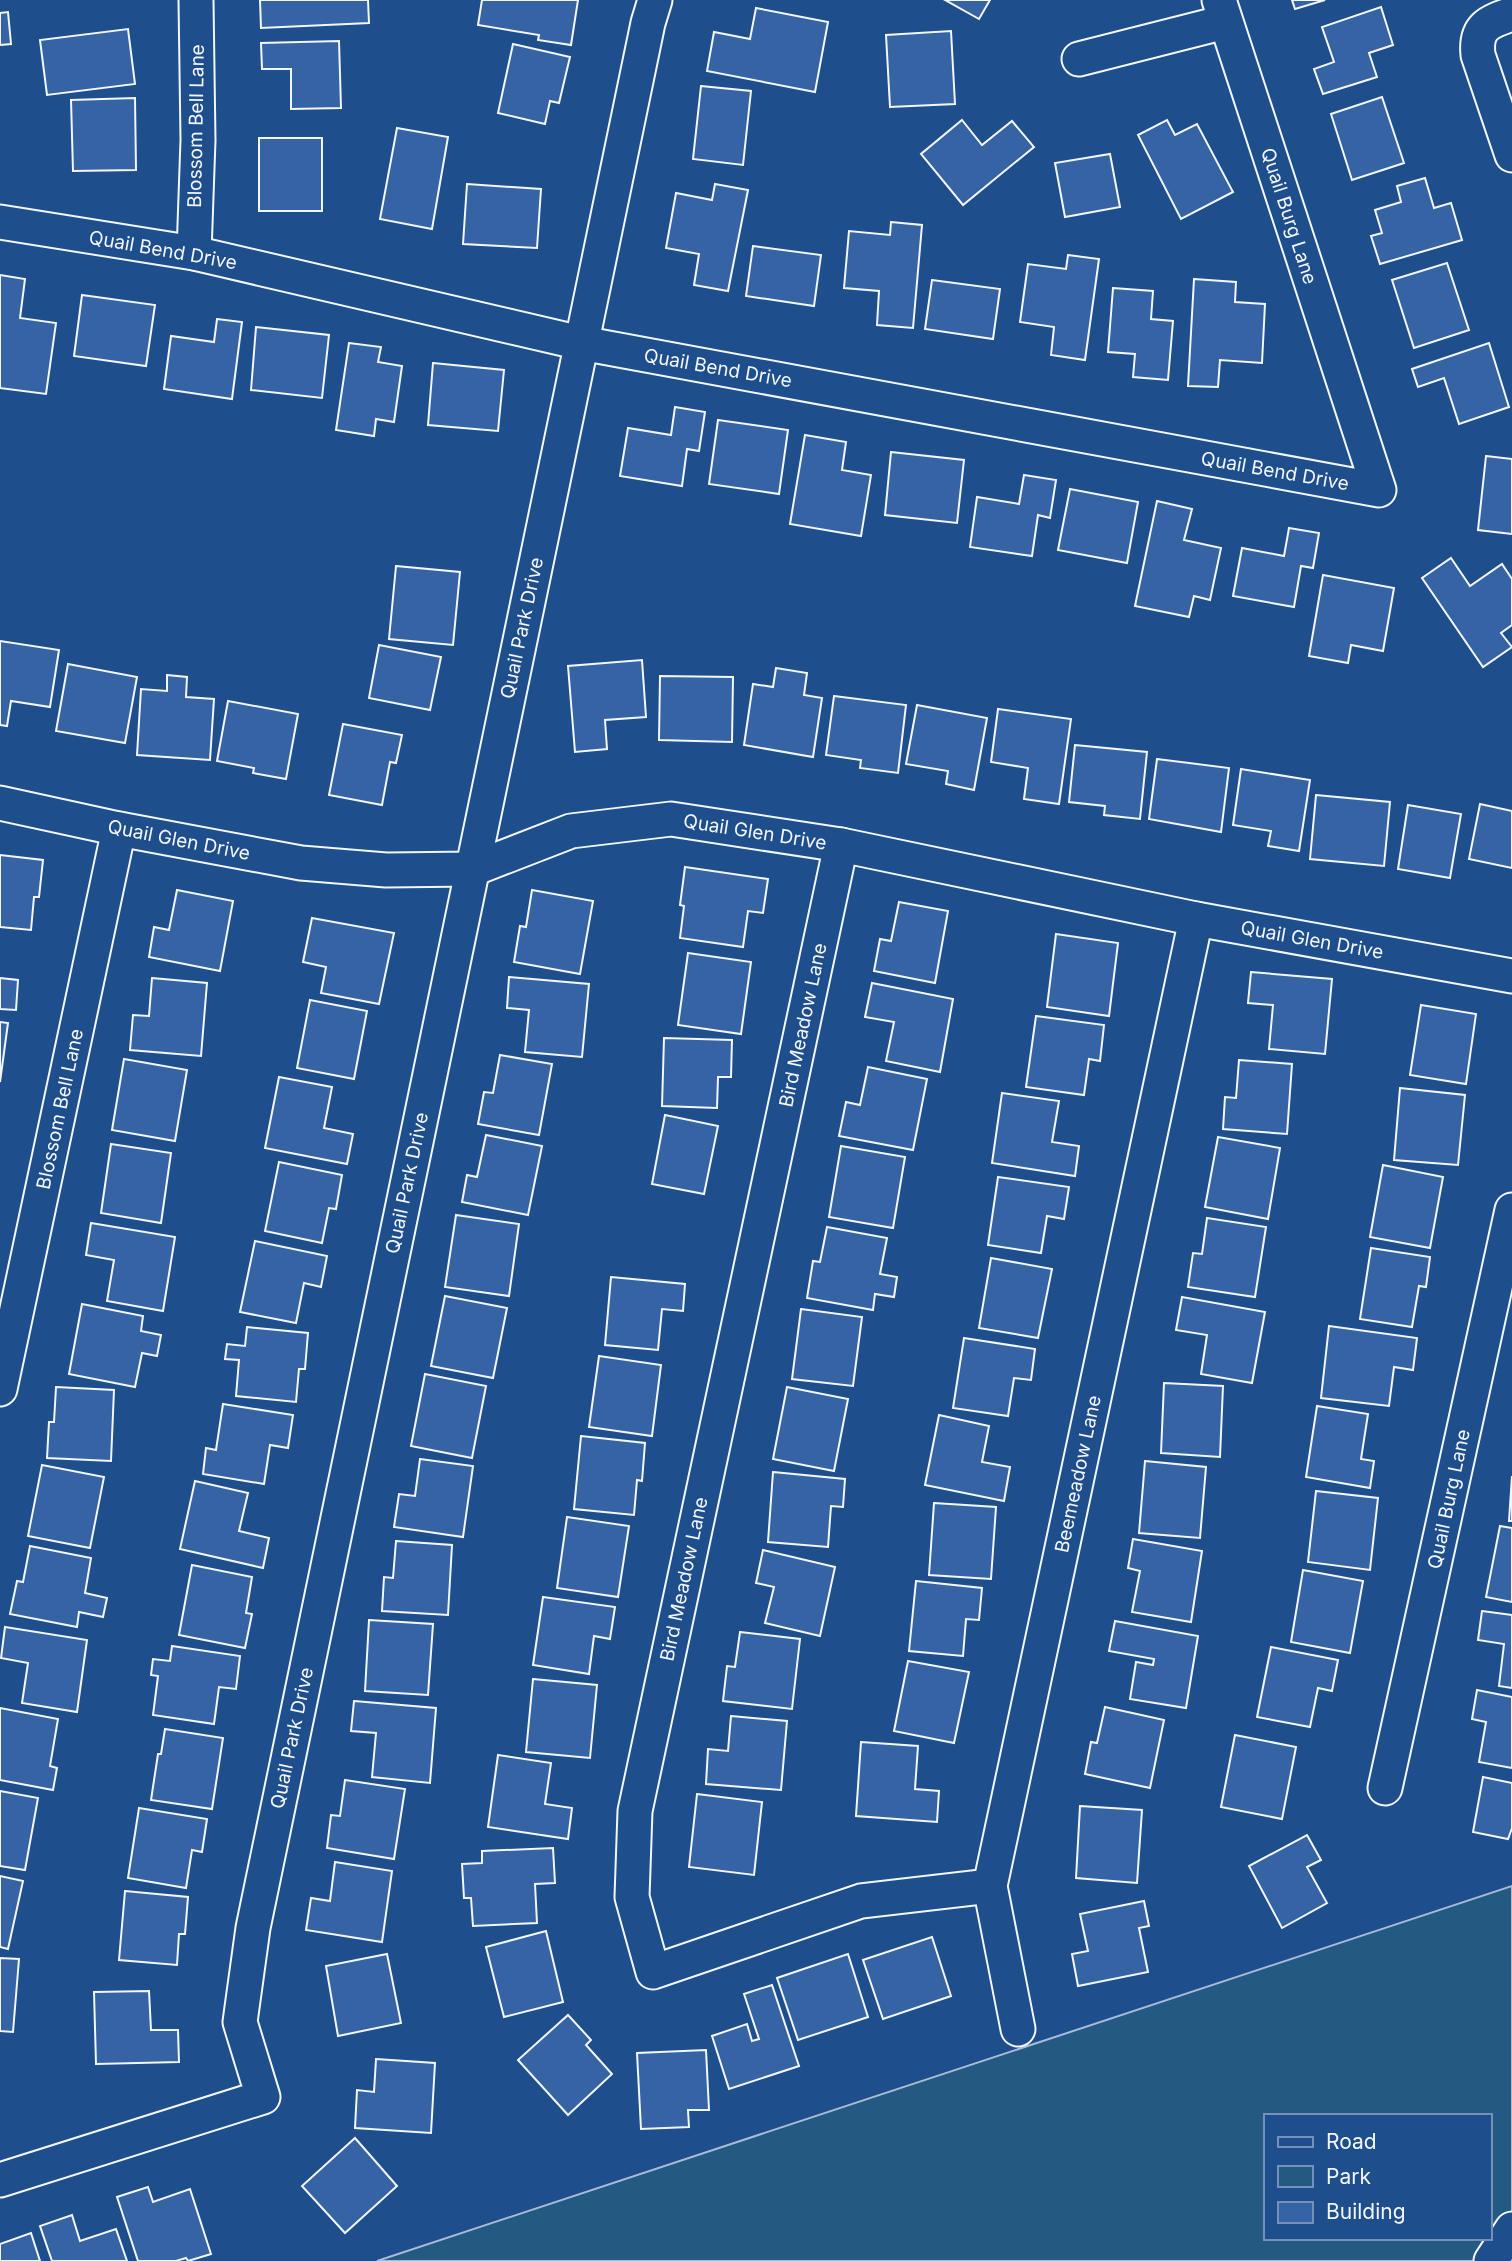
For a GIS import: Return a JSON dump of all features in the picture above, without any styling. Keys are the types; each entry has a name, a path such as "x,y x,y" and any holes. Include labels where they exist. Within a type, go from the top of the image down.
{"street":[{"name":"Blossom Bell Lane","path":"194,253 198,140 197,0"},
{"name":"Quail Park Drive","path":"0,2180 263,2097 240,2022 253,1928 648,23 655,0"},
{"path":"1079,60 1222,11"},
{"name":"Quail Burg Lane","path":"1222,11 1360,432"},
{"path":"1512,14 1494,20 1484,27 1477,40 1478,55 1512,155"},
{"name":"Quail Bend Drive","path":"0,222 194,253 582,342 1379,490 1360,432"},
{"name":"Quail Glen Drive","path":"0,803 119,829 301,863 386,870 473,869 571,831 671,819 841,845 1196,919 1512,976"},
{"name":"Blossom Bell Lane","path":"0,1390 119,829"},
{"name":"Bird Meadow Lane","path":"841,845 635,1811 632,1898 653,1972 861,1901 990,1886"},
{"name":"Beemeadow Lane","path":"1018,2029 990,1886 1196,919"},
{"name":"Quail Burg Lane","path":"1385,1788 1512,1210"},
{"path":"1491,2261 1512,2229"}],"green space":[{"path":"1512,1886 1512,2261 377,2261"}],"building":[{"path":"260,0 368,0 369,23 261,28"},
{"path":"482,0 578,0 571,45 538,40 539,35 478,25"},
{"path":"945,0 990,0 979,19"},
{"path":"1292,0 1325,0 1295,9"},
{"path":"1381,7 1393,45 1369,53 1377,77 1323,94 1314,69 1334,62 1322,27"},
{"path":"756,8 828,22 815,92 707,71 714,32 750,39"},
{"path":"8,12 11,44 0,45 0,13"},
{"path":"128,29 135,84 47,95 40,40"},
{"path":"951,31 955,104 890,107 886,35"},
{"path":"339,41 341,108 291,109 291,69 262,69 261,43"},
{"path":"513,44 570,57 559,103 550,101 545,124 498,113"},
{"path":"701,86 751,91 743,165 693,159"},
{"path":"1382,97 1404,163 1352,180 1331,114"},
{"path":"135,98 136,170 73,171 71,100"},
{"path":"962,120 982,145 1012,121 1034,147 963,205 921,154"},
{"path":"1167,120 1175,135 1197,124 1233,192 1181,219 1138,135"},
{"path":"397,128 448,137 432,229 380,219"},
{"path":"259,138 322,138 322,211 259,211"},
{"path":"1110,154 1120,207 1065,217 1055,163"},
{"path":"1425,178 1434,208 1451,203 1462,240 1380,264 1371,236 1382,233 1375,210 1401,202 1397,186"},
{"path":"467,184 541,189 537,248 463,244"},
{"path":"715,184 748,190 728,291 694,285 699,254 666,248 676,193 712,200"},
{"path":"891,222 922,225 913,328 877,325 879,291 844,288 849,231 890,235"},
{"path":"753,246 821,255 814,306 746,296"},
{"path":"1068,255 1099,259 1085,360 1051,355 1054,327 1020,322 1028,264 1066,269"},
{"path":"1447,263 1469,330 1414,348 1392,280"},
{"path":"0,275 25,279 20,318 56,323 46,394 0,388"},
{"path":"1194,279 1236,282 1235,302 1265,304 1262,363 1220,360 1218,387 1188,386"},
{"path":"932,280 1000,289 993,339 925,329"},
{"path":"1113,288 1153,291 1151,319 1173,321 1168,380 1133,377 1135,354 1108,352"},
{"path":"82,295 155,305 146,366 74,356"},
{"path":"217,319 242,322 232,399 164,389 171,336 214,342"},
{"path":"256,327 329,335 322,398 251,390"},
{"path":"349,343 381,347 378,362 402,366 394,422 376,419 374,436 336,430"},
{"path":"1489,343 1509,407 1459,424 1444,378 1418,387 1412,369"},
{"path":"433,363 504,370 498,431 428,425"},
{"path":"675,407 705,412 699,451 687,449 682,486 620,476 628,428 671,435"},
{"path":"718,420 788,430 779,494 709,484"},
{"path":"805,435 846,442 842,470 871,475 861,536 790,524"},
{"path":"891,452 964,460 957,523 885,515"},
{"path":"1486,456 1512,459 1512,534 1478,530"},
{"path":"1024,475 1056,480 1050,518 1038,515 1032,556 970,547 977,497 1019,504"},
{"path":"1070,489 1138,502 1127,563 1058,550"},
{"path":"1157,501 1192,509 1184,540 1221,548 1210,600 1194,596 1189,617 1135,606"},
{"path":"1289,528 1319,533 1313,568 1301,566 1294,607 1233,596 1242,548 1284,556"},
{"path":"1451,558 1470,586 1502,564 1512,579 1512,625 1501,633 1512,647 1483,667 1422,578"},
{"path":"396,566 460,572 453,645 389,639"},
{"path":"1323,575 1394,588 1383,651 1351,645 1348,663 1309,656"},
{"path":"0,641 59,650 50,707 11,701 7,726 0,725"},
{"path":"379,645 441,657 430,710 369,698"},
{"path":"642,660 646,717 605,720 607,749 575,752 568,666"},
{"path":"68,664 137,677 125,743 56,731"},
{"path":"776,668 807,673 804,695 822,698 813,757 744,745 753,684 773,687"},
{"path":"167,675 187,677 186,697 214,699 210,760 137,755 141,689 167,691"},
{"path":"660,676 733,677 732,742 659,740"},
{"path":"834,696 906,705 898,773 860,768 861,760 826,755"},
{"path":"228,701 298,714 286,779 253,773 254,768 217,761"},
{"path":"917,705 987,718 974,790 946,784 948,771 906,764"},
{"path":"998,709 1071,719 1059,804 1024,799 1028,768 991,762"},
{"path":"343,724 402,735 396,763 390,762 382,805 329,795"},
{"path":"1075,745 1147,752 1140,819 1104,815 1105,806 1069,802"},
{"path":"1157,759 1229,768 1221,832 1149,819"},
{"path":"1241,769 1310,780 1299,851 1268,846 1271,831 1233,825"},
{"path":"1316,795 1390,802 1384,866 1310,859"},
{"path":"1480,804 1512,811 1512,868 1469,859"},
{"path":"1408,805 1461,814 1450,878 1398,869"},
{"path":"0,855 43,860 39,897 34,897 31,930 0,927"},
{"path":"685,867 768,879 763,913 748,911 743,947 680,938 684,906 680,905"},
{"path":"177,890 233,901 220,971 149,957 154,927 169,930"},
{"path":"532,890 593,901 580,974 514,962 520,926 526,927"},
{"path":"899,902 948,911 935,983 874,971 880,939 891,941"},
{"path":"312,918 394,933 379,1004 321,993 326,967 303,962"},
{"path":"1056,934 1118,943 1109,1016 1047,1007"},
{"path":"688,953 751,962 741,1034 678,1025"},
{"path":"1251,972 1332,979 1325,1054 1269,1049 1273,1005 1248,1003"},
{"path":"509,977 589,984 582,1057 525,1052 529,1010 507,1008"},
{"path":"0,978 18,980 16,1010 0,1009"},
{"path":"152,978 207,983 201,1056 130,1050 133,1015 149,1016"},
{"path":"872,983 953,999 940,1072 886,1061 894,1022 865,1017"},
{"path":"310,1000 367,1011 354,1079 297,1068"},
{"path":"1421,1005 1476,1014 1466,1084 1410,1075"},
{"path":"1036,1016 1104,1025 1100,1061 1089,1059 1084,1095 1026,1087"},
{"path":"0,1022 8,1023 0,1082"},
{"path":"664,1038 732,1040 731,1077 718,1077 717,1108 662,1106"},
{"path":"500,1055 552,1064 539,1135 478,1124 484,1092 493,1093"},
{"path":"124,1059 187,1070 175,1141 112,1130"},
{"path":"1239,1060 1292,1064 1287,1134 1223,1129 1225,1097 1236,1098"},
{"path":"868,1067 927,1079 913,1150 839,1136 846,1102 860,1105"},
{"path":"279,1077 332,1087 324,1128 353,1134 347,1164 265,1148"},
{"path":"1400,1088 1465,1095 1458,1165 1394,1160"},
{"path":"1002,1093 1059,1101 1052,1142 1079,1146 1075,1176 992,1163"},
{"path":"665,1115 718,1126 704,1194 652,1184"},
{"path":"486,1135 542,1146 528,1215 462,1202 467,1175 477,1177"},
{"path":"1218,1137 1280,1148 1268,1219 1205,1207"},
{"path":"111,1144 171,1153 161,1223 101,1213"},
{"path":"841,1146 905,1157 893,1228 829,1217"},
{"path":"279,1162 342,1175 336,1209 329,1208 322,1243 265,1231"},
{"path":"1383,1165 1443,1177 1430,1248 1370,1237"},
{"path":"998,1177 1069,1187 1064,1219 1047,1216 1041,1253 988,1245"},
{"path":"456,1215 519,1224 509,1296 445,1287"},
{"path":"1207,1218 1266,1227 1255,1297 1188,1287 1193,1253 1202,1254"},
{"path":"91,1223 175,1237 163,1311 107,1301 114,1260 86,1255"},
{"path":"827,1227 887,1238 880,1274 897,1277 894,1297 875,1294 873,1310 807,1298 813,1261 820,1262"},
{"path":"255,1241 327,1256 321,1287 304,1283 296,1323 240,1312"},
{"path":"1371,1248 1430,1257 1426,1287 1419,1286 1412,1327 1360,1319"},
{"path":"991,1258 1052,1269 1038,1338 979,1328"},
{"path":"611,1277 685,1284 683,1311 662,1309 658,1350 605,1345"},
{"path":"445,1296 507,1308 493,1378 431,1366"},
{"path":"1182,1297 1265,1312 1252,1383 1201,1374 1207,1335 1176,1330"},
{"path":"82,1304 143,1316 141,1331 161,1335 157,1356 142,1353 135,1387 69,1374"},
{"path":"801,1309 862,1317 853,1386 792,1379"},
{"path":"1329,1326 1417,1338 1413,1370 1394,1367 1389,1406 1321,1398"},
{"path":"247,1327 308,1333 305,1369 299,1369 296,1402 236,1396 239,1360 225,1359 227,1344 245,1346"},
{"path":"964,1338 1035,1349 1031,1380 1014,1378 1008,1416 953,1408"},
{"path":"599,1356 661,1365 652,1436 589,1427"},
{"path":"425,1374 486,1386 472,1458 411,1446"},
{"path":"1164,1383 1223,1386 1220,1457 1161,1453"},
{"path":"56,1387 114,1390 111,1461 47,1458 49,1422 54,1422"},
{"path":"787,1387 848,1399 834,1471 773,1459"},
{"path":"223,1404 293,1415 288,1448 270,1445 264,1484 203,1474 206,1448 216,1450"},
{"path":"1317,1406 1368,1414 1361,1459 1374,1461 1370,1488 1306,1477"},
{"path":"939,1415 989,1426 982,1462 1010,1467 1004,1501 925,1485"},
{"path":"581,1436 645,1443 642,1481 637,1480 634,1515 574,1509"},
{"path":"420,1459 473,1466 463,1537 394,1527 399,1494 415,1496"},
{"path":"1145,1461 1206,1467 1200,1538 1139,1533"},
{"path":"42,1465 104,1477 90,1548 28,1536"},
{"path":"773,1472 845,1479 843,1507 831,1506 828,1547 768,1542"},
{"path":"1512,1476 1512,1521 1509,1521"},
{"path":"195,1481 248,1493 239,1531 269,1538 263,1568 180,1549"},
{"path":"1316,1491 1378,1498 1370,1570 1308,1562"},
{"path":"934,1503 996,1507 991,1579 929,1575"},
{"path":"567,1517 629,1526 618,1597 557,1588"},
{"path":"1500,1526 1512,1528 1512,1602 1486,1597"},
{"path":"1133,1539 1202,1551 1191,1622 1132,1612 1140,1571 1128,1568"},
{"path":"396,1541 452,1545 448,1615 382,1611 384,1577 393,1578"},
{"path":"30,1546 91,1558 85,1593 107,1598 103,1617 79,1612 77,1627 10,1614 17,1581 23,1582"},
{"path":"763,1550 835,1567 820,1636 765,1623 774,1587 756,1583"},
{"path":"192,1565 252,1577 246,1613 252,1614 245,1648 179,1635"},
{"path":"1303,1570 1363,1581 1350,1653 1291,1642"},
{"path":"916,1581 982,1588 979,1620 966,1619 963,1656 909,1651"},
{"path":"543,1597 615,1607 610,1639 594,1636 589,1674 533,1665"},
{"path":"1482,1611 1512,1615 1512,1688 1499,1686 1504,1644 1478,1640"},
{"path":"369,1620 433,1624 428,1695 365,1691"},
{"path":"1115,1621 1198,1636 1186,1708 1130,1699 1136,1662 1153,1665 1154,1659 1109,1651"},
{"path":"5,1627 87,1640 77,1712 22,1703 28,1663 1,1658"},
{"path":"740,1632 800,1639 792,1709 723,1701 727,1666 735,1667"},
{"path":"172,1646 240,1656 236,1689 219,1687 214,1724 153,1715 158,1676 151,1675 153,1659 170,1661"},
{"path":"1271,1647 1338,1660 1332,1691 1318,1688 1310,1727 1257,1717"},
{"path":"908,1661 969,1672 954,1743 894,1731"},
{"path":"533,1679 597,1685 590,1758 526,1752"},
{"path":"1477,1690 1512,1697 1512,1768 1479,1762 1486,1722 1472,1719"},
{"path":"354,1701 436,1708 430,1783 372,1777 376,1733 351,1731"},
{"path":"1105,1707 1164,1720 1150,1788 1085,1774 1091,1742 1097,1743"},
{"path":"0,1708 58,1719 50,1766 57,1768 53,1790 0,1780"},
{"path":"731,1716 787,1721 781,1790 706,1784 708,1749 728,1751"},
{"path":"165,1729 223,1738 212,1809 151,1800"},
{"path":"1235,1735 1296,1747 1282,1819 1221,1807"},
{"path":"861,1742 918,1746 915,1789 939,1791 937,1822 856,1816"},
{"path":"498,1755 551,1763 545,1804 572,1808 568,1839 488,1827"},
{"path":"1483,1777 1512,1783 1512,1828 1508,1839 1473,1832"},
{"path":"345,1780 405,1789 394,1859 327,1848 331,1815 340,1816"},
{"path":"0,1791 38,1798 25,1870 0,1866"},
{"path":"697,1794 762,1802 754,1875 689,1867"},
{"path":"1080,1806 1142,1810 1137,1883 1076,1878"},
{"path":"139,1808 207,1819 202,1852 192,1850 186,1888 128,1878"},
{"path":"1307,1835 1321,1860 1307,1867 1327,1903 1282,1928 1249,1866"},
{"path":"553,1848 555,1883 535,1884 537,1923 473,1926 471,1898 464,1898 462,1864 482,1863 482,1851"},
{"path":"335,1862 392,1871 382,1942 306,1930 311,1898 330,1901"},
{"path":"0,1876 23,1881 8,1949 0,1947"},
{"path":"125,1891 188,1897 185,1934 179,1934 177,1965 119,1960"},
{"path":"1144,1901 1149,1926 1139,1928 1148,1972 1078,1986 1072,1954 1088,1951 1080,1914"},
{"path":"546,1931 563,2002 504,2017 486,1947"},
{"path":"932,1937 951,1996 883,2019 863,1960"},
{"path":"387,1954 401,2023 338,2036 326,1966"},
{"path":"848,1954 868,2017 798,2040 777,1978"},
{"path":"0,1958 19,1959 13,2032 0,2031"},
{"path":"772,1985 799,2066 729,2089 712,2036 747,2024 752,2041 759,2039 744,1994"},
{"path":"149,1991 151,2030 178,2030 179,2062 96,2064 94,1992"},
{"path":"568,2015 591,2040 586,2045 612,2074 568,2115 518,2060"},
{"path":"706,2050 709,2110 688,2110 689,2127 641,2129 637,2053"},
{"path":"376,2059 435,2063 431,2133 355,2128 357,2090 374,2092"},
{"path":"355,2138 397,2186 345,2233 302,2186"},
{"path":"148,2187 153,2202 190,2189 211,2254 188,2261 186,2258 176,2261 138,2261 117,2197"},
{"path":"72,2215 80,2241 116,2229 127,2261 52,2261 40,2226"},
{"path":"31,2233 40,2261 0,2261 0,2244"}]}
